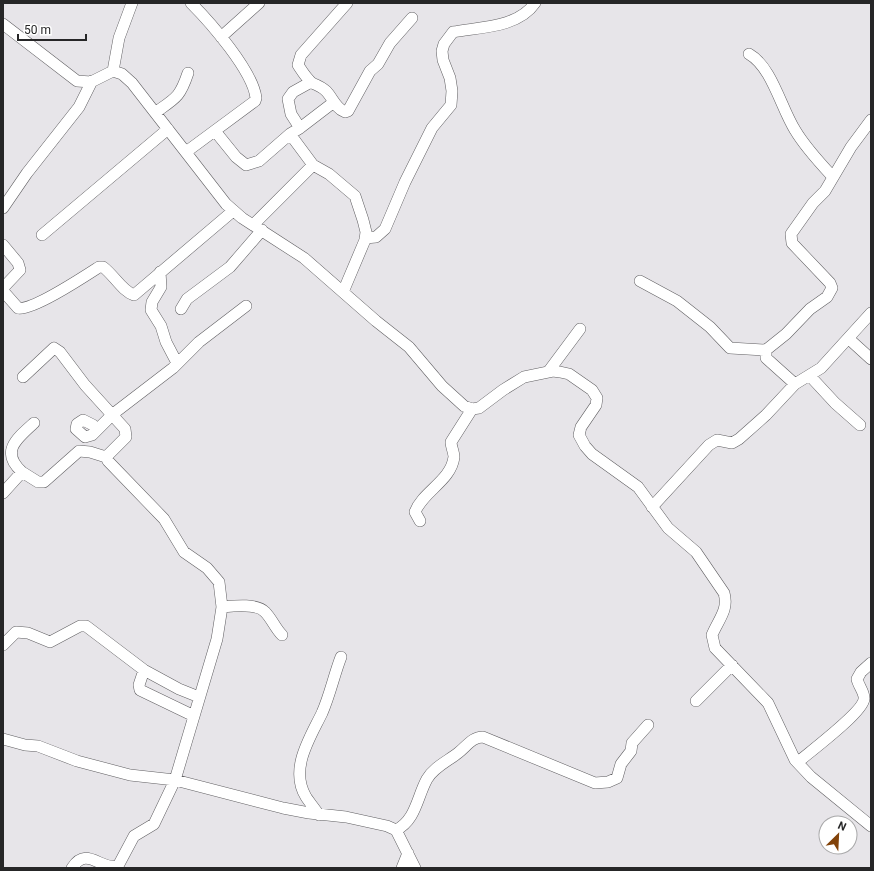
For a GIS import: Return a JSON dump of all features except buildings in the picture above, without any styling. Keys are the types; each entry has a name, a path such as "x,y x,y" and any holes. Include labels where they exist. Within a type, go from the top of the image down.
{"street":[{"path":"112,72 119,38 132,3"},
{"path":"186,152 256,98 244,70 221,37 190,3"},
{"path":"221,37 259,3"},
{"path":"347,3 301,55 298,65 311,82 322,88 340,110 346,113 370,71 378,64 390,43 412,18"},
{"path":"365,238 376,237 385,229 405,182 432,128 451,105 452,92 450,78 443,60 442,52 444,44 453,32 502,25 523,14 535,3"},
{"path":"3,24 73,79 83,83 92,81 112,72 126,78 156,112 217,194 233,211 304,258 413,350 448,393 464,406 472,409 482,407 500,392 524,377 548,372 570,374 592,390 597,398 596,405 581,427 579,435 585,446 638,487 668,528 696,552 724,593 726,600 725,609 712,634 715,648 768,703 790,749 798,762 811,777 871,826"},
{"path":"749,54 756,58 768,76 796,131 832,176"},
{"path":"156,112 178,97 182,91 188,73"},
{"path":"3,208 27,173 79,107 92,81"},
{"path":"311,82 293,92 288,99 295,131 313,165 329,174 355,196 364,220 365,238 343,292"},
{"path":"215,131 236,157 246,166 259,161 295,131 334,102"},
{"path":"640,281 677,300 710,327 730,348 766,350 830,293 832,288 830,283 791,240 794,229 813,203 825,191 832,176 871,120"},
{"path":"42,235 168,129"},
{"path":"181,309 187,300 230,267 257,227 313,165"},
{"path":"3,291 13,303 22,309 60,291 99,267 103,267 125,289 134,295 233,211"},
{"path":"3,245 18,263 20,270 3,288"},
{"path":"160,272 161,287 152,302 151,310 162,326 166,342 177,363"},
{"path":"96,430 113,414 177,363 199,342 246,306"},
{"path":"652,507 709,445 717,440 732,442 739,439 766,415 795,384 821,368 871,313"},
{"path":"548,372 580,329"},
{"path":"848,339 871,359"},
{"path":"23,377 54,348 60,352 85,385 113,414 125,429 126,437 106,457"},
{"path":"766,350 766,358 795,384"},
{"path":"810,376 835,403 860,425"},
{"path":"420,521 415,512 418,505 434,490 451,466 454,455 450,442 472,409"},
{"path":"34,423 9,445 7,452 9,460 22,472 41,482 46,480 79,451 90,452 106,457 164,519 184,552 213,574 219,582 222,607 218,639 199,697 175,780 154,824 134,836 118,866 112,868 86,858 79,860 72,868"},
{"path":"3,493 22,472"},
{"path":"222,607 235,606 260,609 266,612 282,635"},
{"path":"3,645 16,632 28,633 50,642 80,626 86,626 144,670 179,689 199,697"},
{"path":"319,814 306,797 300,773 301,762 310,734 322,712 341,657"},
{"path":"798,762 852,717 862,706 865,698 857,679 861,672 871,663"},
{"path":"696,701 732,664"},
{"path":"144,670 139,685 140,690 194,716"},
{"path":"396,830 408,823 428,778 438,767 458,754 474,738 483,737 595,783 603,784 617,778 621,764 631,751 632,743 648,725"},
{"path":"3,739 25,746 38,746 77,761 130,775 175,780 283,808 346,817 387,826 396,830 416,868"},
{"path":"402,868 408,853"}]}
